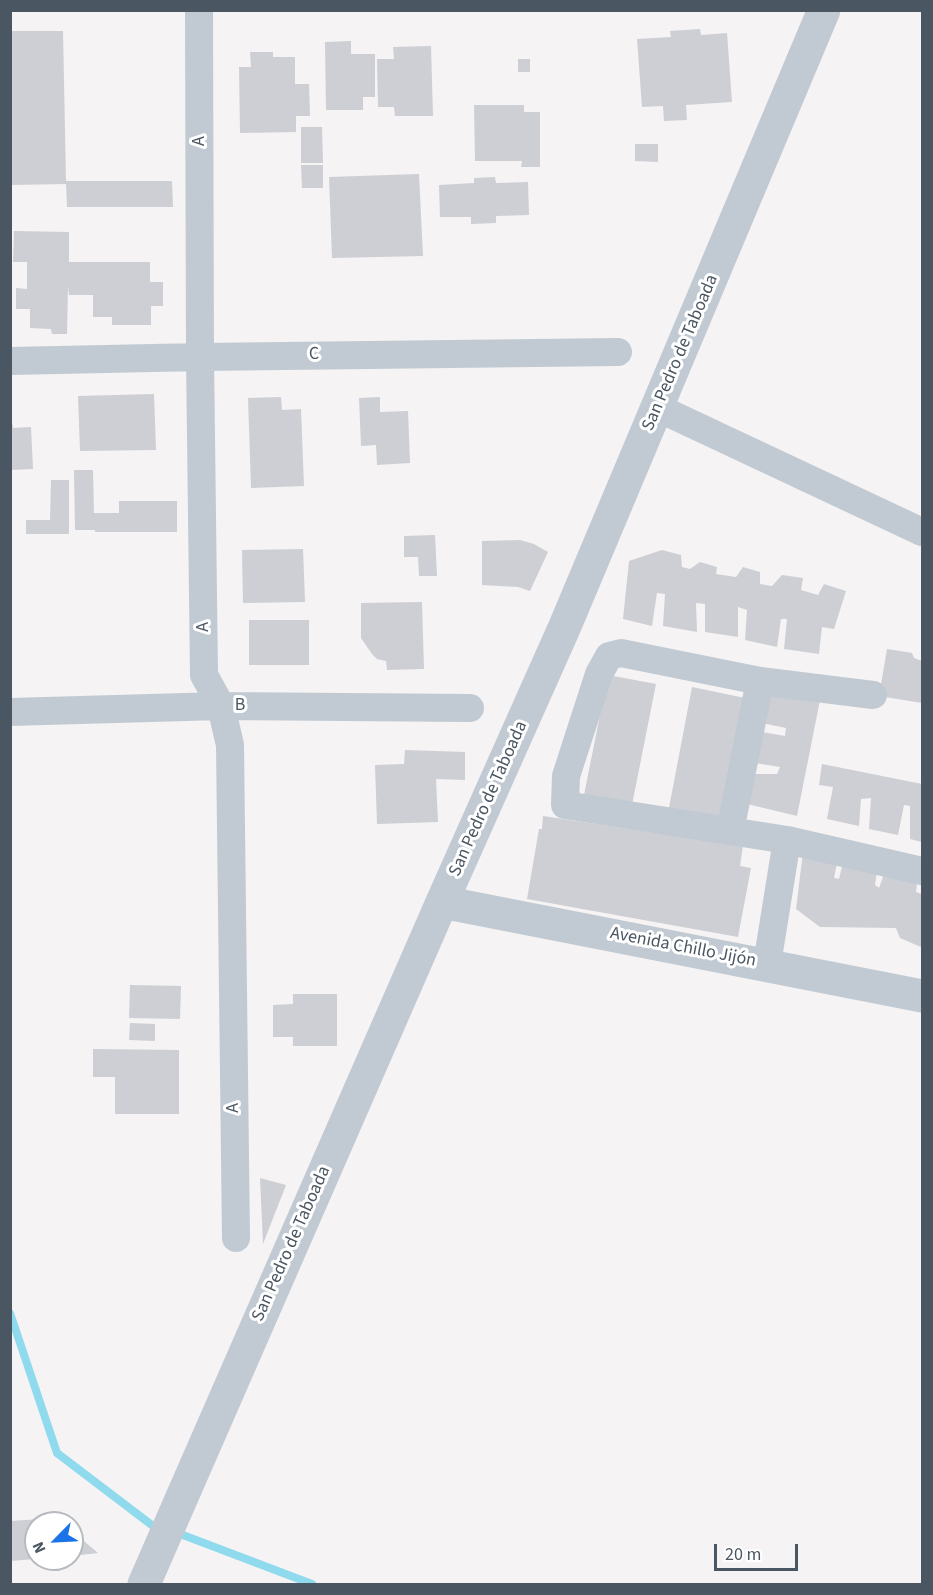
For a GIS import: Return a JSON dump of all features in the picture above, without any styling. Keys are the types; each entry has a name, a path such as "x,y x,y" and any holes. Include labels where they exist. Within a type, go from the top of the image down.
{"street":[{"name":"A","path":"199,10 204,675 221,706 230,745 236,1238"},
{"name":"San Pedro de Taboada","path":"144,1584 520,729 658,408 824,10"},
{"name":"C","path":"10,361 618,352"},
{"path":"658,408 922,532"},
{"path":"873,695 760,681 621,653 609,656 599,674 566,776 565,805 787,840 922,871"},
{"path":"730,831 760,681"},
{"name":"B","path":"10,711 221,706 470,708"},
{"path":"767,964 787,840"},
{"name":"Avenida Chillo Jijón","path":"442,902 922,996"}],"building":[{"path":"700,29 701,35 727,33 732,102 686,105 687,120 664,121 663,106 642,107 637,39 671,37 670,31"},
{"path":"10,31 63,31 66,181 172,181 173,207 67,207 66,184 10,185"},
{"path":"351,41 351,54 375,54 375,97 363,97 363,110 326,110 325,42"},
{"path":"431,46 433,116 395,116 394,107 378,107 377,59 394,59 393,47"},
{"path":"250,52 273,52 273,57 295,57 295,84 309,84 310,116 296,116 296,132 240,133 239,67 251,67"},
{"path":"518,59 530,59 530,72 518,72"},
{"path":"474,105 524,105 524,112 540,112 540,167 521,167 522,161 475,161"},
{"path":"301,127 322,127 323,163 301,163"},
{"path":"635,144 658,144 658,162 635,161"},
{"path":"301,165 323,165 323,188 302,188"},
{"path":"419,174 423,256 332,258 329,177"},
{"path":"495,177 496,183 528,182 529,215 496,216 496,223 471,224 471,217 440,217 439,185 474,183 474,178"},
{"path":"14,231 69,232 69,262 150,262 150,282 163,282 163,306 151,306 151,325 112,325 112,317 93,317 93,295 69,295 68,286 67,334 52,334 51,329 30,328 30,309 16,309 16,288 27,289 27,262 13,262"},
{"path":"154,394 156,450 80,451 78,396"},
{"path":"281,397 282,410 301,409 304,486 251,488 248,398"},
{"path":"380,397 380,412 408,411 410,463 377,465 376,445 361,446 359,398"},
{"path":"10,422 13,428 31,427 33,469 10,470"},
{"path":"74,470 93,470 94,513 119,513 119,501 177,501 177,532 75,530"},
{"path":"51,480 69,480 69,534 26,534 26,520 50,520"},
{"path":"435,535 437,576 419,576 418,557 404,557 404,536"},
{"path":"520,540 534,544 548,552 530,591 518,587 482,585 482,541"},
{"path":"303,549 305,602 243,603 242,550"},
{"path":"662,550 681,555 682,567 690,569 700,562 717,567 716,574 736,577 743,567 760,572 760,584 772,586 782,575 803,578 801,590 818,595 824,584 846,591 834,629 822,627 819,654 784,649 787,619 781,619 777,647 745,640 747,610 738,607 738,637 705,632 705,604 696,603 697,632 663,626 665,594 657,593 652,626 623,619 629,561"},
{"path":"422,602 424,669 387,670 386,661 377,659 361,638 361,603"},
{"path":"249,620 309,620 309,665 249,665"},
{"path":"887,649 912,653 914,658 922,661 922,703 879,696"},
{"path":"608,675 656,684 632,805 584,795"},
{"path":"692,687 745,698 721,823 668,813"},
{"path":"763,694 821,695 797,816 743,803 752,774 777,774 780,767 755,763 762,732 785,736 786,728 762,723"},
{"path":"405,750 465,752 465,780 436,779 438,822 377,824 375,765 404,764"},
{"path":"822,764 922,784 922,842 910,839 910,806 904,805 898,835 869,829 871,798 861,799 859,826 827,819 833,787 819,785"},
{"path":"543,816 743,846 740,866 751,868 738,937 527,899"},
{"path":"803,852 838,858 834,878 839,879 844,858 878,865 875,885 879,888 888,863 918,874 916,892 922,894 921,947 900,938 896,928 820,927 796,909"},
{"path":"130,985 181,986 180,1019 129,1018"},
{"path":"293,994 337,994 337,1046 293,1046 293,1037 273,1037 273,1005 293,1004"},
{"path":"130,1023 155,1024 155,1041 129,1040"},
{"path":"93,1049 179,1050 179,1114 115,1114 115,1077 93,1077"},
{"path":"260,1178 286,1185 263,1244"},
{"path":"24,1520 24,1560 10,1561 10,1521"},
{"path":"84,1541 98,1553 84,1555"}],"waterway":[{"path":"10,1313 57,1453 153,1526 162,1528"},
{"path":"175,1532 312,1584"}]}
